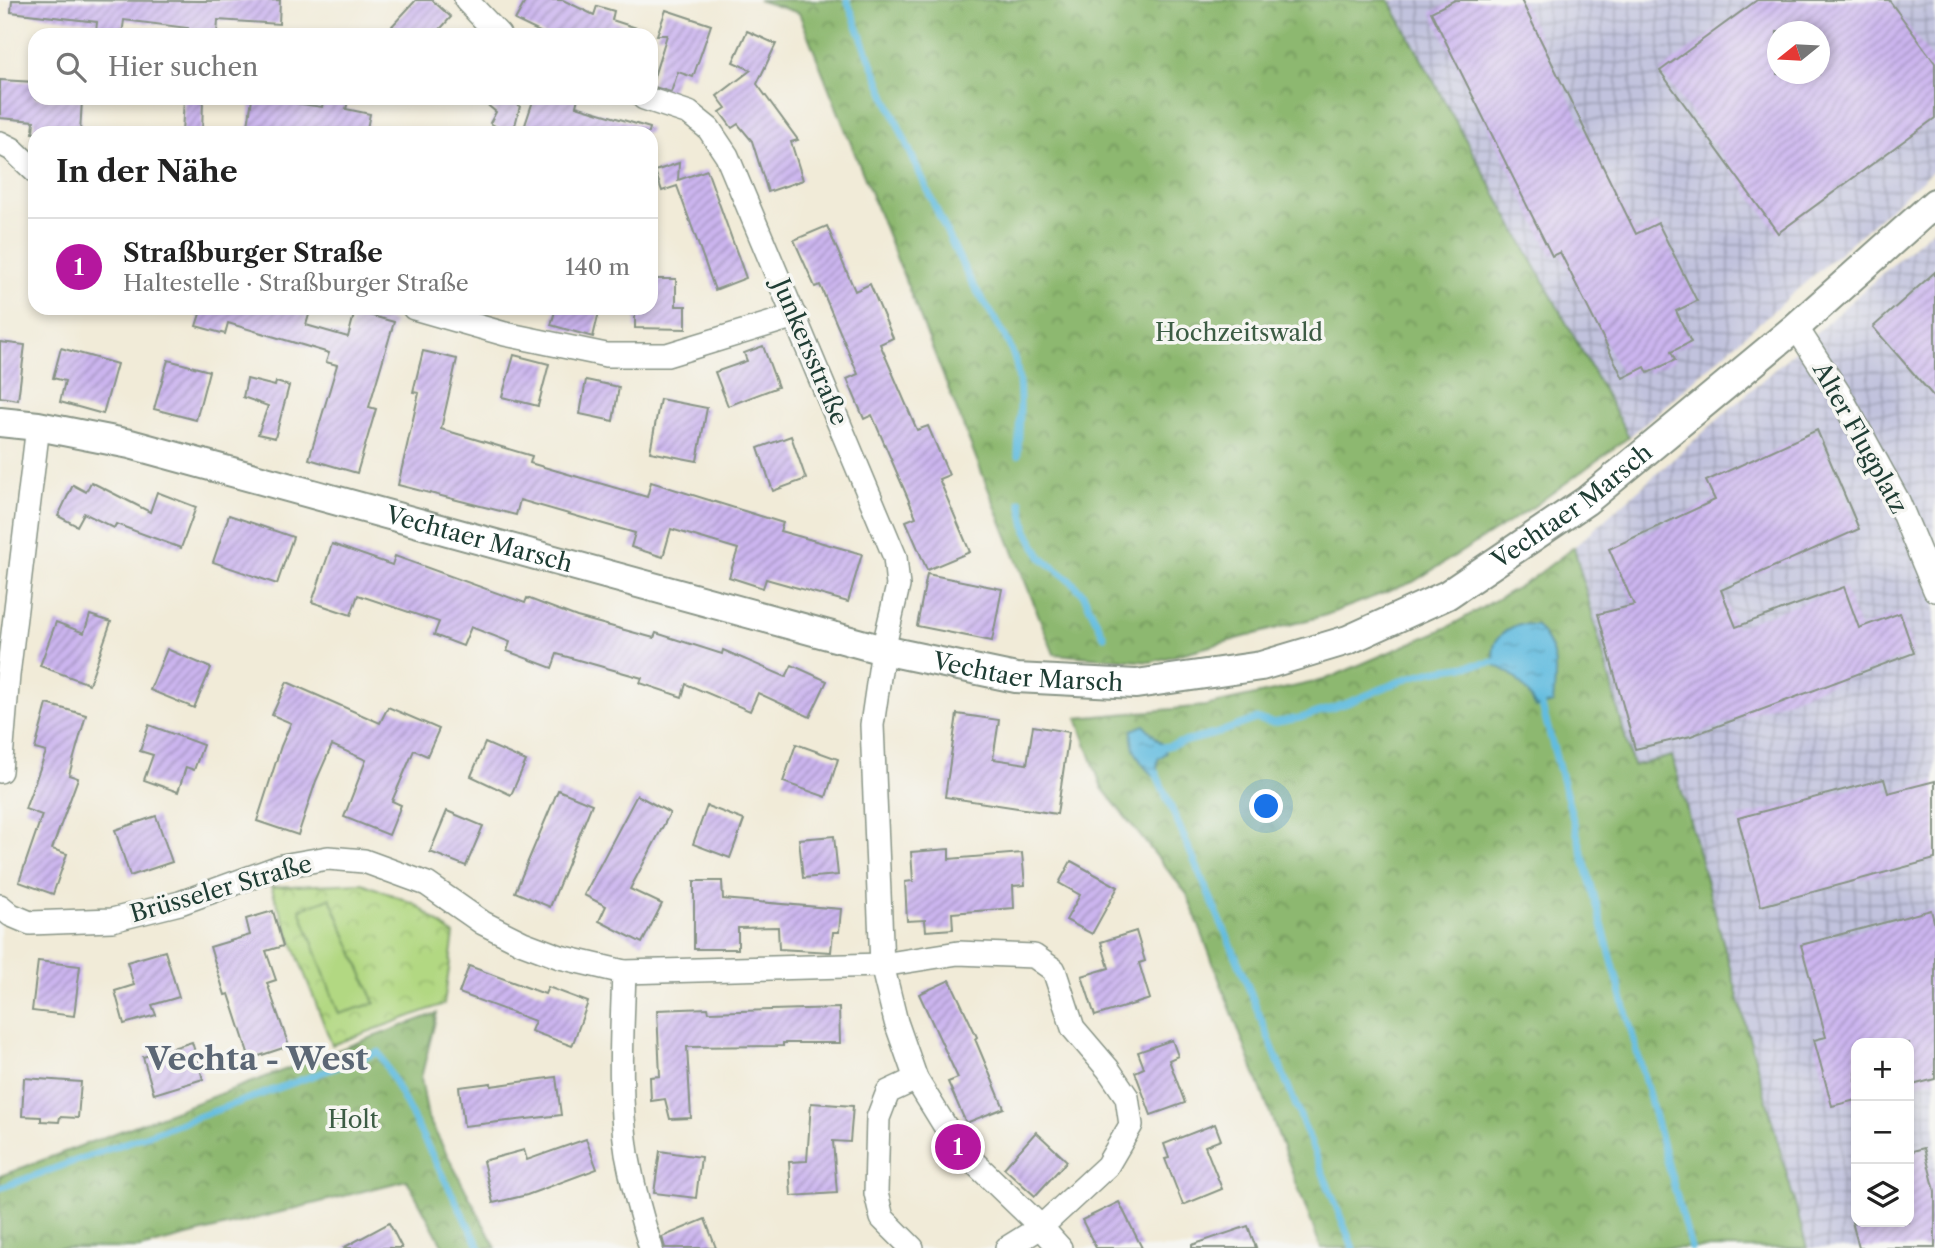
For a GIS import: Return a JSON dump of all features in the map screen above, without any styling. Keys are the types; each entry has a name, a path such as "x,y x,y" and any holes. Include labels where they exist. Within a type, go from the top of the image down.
{"street":[{"path":"466,0 492,28"},
{"name":"Junkersstraße","path":"658,103 689,113 709,129 727,156 895,557 898,586 883,650 872,726 883,965 896,1022 916,1079 958,1147 1060,1248"},
{"path":"0,143 12,149 28,164"},
{"name":"Vechtaer Marsch","path":"0,422 38,426 131,444 883,650 1016,678 1136,684 1261,666 1348,640 1447,595 1586,501 1796,327 1935,203"},
{"path":"442,315 505,334 606,355 667,355 795,316"},
{"name":"Alter Flugplatz","path":"1796,327 1840,395 1898,501 1935,590"},
{"path":"0,771 8,675 38,426"},
{"name":"Brüsseler Straße","path":"0,906 11,915 30,923 113,920 180,903 282,866 328,858 364,861 427,884 483,923 523,943 560,957 624,972 883,965 958,953 1034,956 1054,970 1073,1028 1108,1069 1127,1097 1132,1125 1107,1166 1041,1227 1007,1248"},
{"path":"624,972 621,1065 627,1152 638,1207 651,1248"},
{"path":"912,1248 882,1218 876,1193 878,1118 888,1092 916,1079"}],"shaded area":[{"path":"1389,0 1935,0 1935,169 1629,437"},
{"path":"1935,227 1935,1248 1807,1248 1672,756 1633,766 1574,547"}],"green space":[{"name":"Hochzeitswald","path":"758,0 1389,0 1629,437 1533,507 1413,582 1326,615 1151,662 1054,654 799,13"},
{"path":"1574,547 1633,766 1672,756 1807,1248 1321,1248 1187,894 1102,788 1077,718 1205,706 1324,680 1448,627 1532,579"},
{"path":"362,883 415,904 454,935 444,1004 332,1045 271,887"},
{"path":"330,898 375,1003 339,1014 300,909"},
{"name":"Holt","path":"437,1013 421,1078 428,1118 496,1248 444,1248 407,1180 140,1248 0,1248 0,1176"}],"water":[{"path":"1519,624 1536,625 1553,653 1553,703 1536,708 1520,683 1496,666 1494,645 1501,635"},
{"path":"1144,725 1163,745 1166,753 1158,759 1159,780 1148,771 1135,752 1132,730"}],"building":[{"path":"12,0 280,0 279,24 218,20 217,28 188,28 124,20 123,28 96,28 97,22 11,12"},
{"path":"416,0 432,0 451,17 441,28 392,26"},
{"path":"526,0 563,0 594,15 597,6 614,11 612,20 637,28 532,28 515,20"},
{"path":"1455,0 1521,0 1636,234 1658,223 1697,301 1676,311 1691,342 1671,352 1675,360 1648,373 1645,367 1623,378 1560,252 1552,256 1431,12"},
{"path":"1757,0 1889,0 1935,63 1935,118 1778,233 1660,71"},
{"path":"666,10 711,25 693,77 678,72 671,92 658,88 658,64 667,35 658,35"},
{"path":"747,31 776,44 757,84 798,140 791,142 803,180 768,192 752,141 738,124 732,128 720,112 726,108 717,96 751,70 733,62"},
{"path":"0,80 28,82 28,105 82,105 80,126 34,126 34,121 0,118"},
{"path":"184,105 203,105 202,126 182,126"},
{"path":"251,105 347,105 346,109 370,114 367,126 248,126"},
{"path":"488,105 520,106 515,126 495,126 490,123 496,112"},
{"path":"532,105 576,105 643,126 528,126 525,125"},
{"path":"679,163 678,180 707,170 746,278 715,290 677,186 662,191 658,170"},
{"path":"827,226 855,291 870,284 893,338 880,344 917,430 928,426 949,475 939,479 970,552 927,570 906,521 916,517 872,415 864,419 847,379 858,374 820,285 815,287 794,240"},
{"path":"1935,272 1935,398 1873,327"},
{"path":"658,279 676,279 676,306 686,306 686,329 635,328 635,315 658,315"},
{"path":"200,315 309,315 306,325 348,337 354,315 369,315 394,322 369,407 376,409 357,473 309,459 337,365 326,362 329,353 228,323 225,334 196,326"},
{"path":"554,315 598,315 593,337 551,325"},
{"path":"0,342 25,345 18,400 0,397"},
{"path":"763,346 778,387 728,406 715,372 747,361 744,353"},
{"path":"61,348 117,364 103,414 60,402 65,381 53,378"},
{"path":"423,351 457,359 441,429 532,456 530,463 647,497 651,482 783,523 780,531 862,554 848,602 766,579 763,588 729,577 738,549 671,529 663,557 631,547 635,533 520,500 516,515 398,485 419,393 413,392"},
{"path":"514,355 549,364 538,406 502,397"},
{"path":"168,360 209,371 196,420 154,409"},
{"path":"247,379 275,386 276,382 289,386 275,438 258,434 268,406 243,397"},
{"path":"586,380 619,387 613,421 580,414"},
{"path":"660,399 707,408 697,461 650,452"},
{"path":"1817,430 1859,529 1721,590 1736,627 1844,587 1859,628 1900,613 1914,653 1691,736 1635,749 1598,614 1634,605 1609,549 1715,500 1706,481"},
{"path":"791,436 806,479 773,491 758,448"},
{"path":"91,482 150,512 157,492 196,507 181,548 116,524 114,528 84,513 77,526 58,516 73,485 86,492"},
{"path":"229,515 293,537 277,584 213,562"},
{"path":"332,544 392,565 395,556 525,603 527,598 577,617 654,638 656,633 722,654 723,650 786,677 792,665 827,681 810,717 758,693 750,711 686,684 682,697 640,683 642,678 557,654 552,668 507,651 510,642 471,627 463,646 434,635 439,622 358,595 351,615 312,602"},
{"path":"927,574 1002,589 992,641 917,626"},
{"path":"90,615 111,622 89,684 40,666 56,622 84,633"},
{"path":"167,649 211,668 194,708 150,690"},
{"path":"287,682 380,723 388,707 439,729 427,756 414,750 392,801 401,805 389,835 344,817 366,760 332,745 316,781 298,835 257,821 291,723 272,715"},
{"path":"47,704 86,715 69,775 78,778 52,849 67,854 53,894 19,882 42,815 25,809 46,752 35,749"},
{"path":"957,714 999,720 993,759 1027,764 1033,726 1069,732 1057,814 945,797"},
{"path":"149,725 203,745 194,770 186,767 178,792 144,780 153,755 140,751"},
{"path":"485,743 526,761 511,795 471,776"},
{"path":"796,744 838,759 826,797 783,782"},
{"path":"1884,779 1888,793 1935,781 1935,859 1761,906 1738,818"},
{"path":"558,790 592,804 550,907 515,892"},
{"path":"637,795 670,813 630,889 662,904 642,943 599,921 606,906 584,895"},
{"path":"707,806 744,820 730,858 693,844"},
{"path":"447,811 483,826 466,866 430,852"},
{"path":"156,816 172,862 130,876 115,830"},
{"path":"834,836 838,875 803,878 799,839"},
{"path":"949,849 949,859 1022,853 1025,885 1013,886 1014,908 952,913 953,929 926,931 925,920 907,921 905,882 913,881 911,852"},
{"path":"1071,861 1118,887 1092,934 1066,920 1080,895 1059,883"},
{"path":"694,881 722,881 723,899 841,909 839,932 833,932 831,952 779,949 778,927 738,928 738,949 694,949"},
{"path":"1931,910 1935,925 1935,1079 1914,1085 1914,1038 1851,1038 1851,1101 1832,1106 1814,1040 1826,1037 1801,945"},
{"path":"273,911 283,946 266,951 276,980 267,983 289,1046 250,1059 210,947 250,935 246,919"},
{"path":"1136,931 1145,961 1139,963 1150,999 1095,1016 1082,976 1109,968 1101,942"},
{"path":"165,951 179,997 152,1005 156,1015 124,1024 115,991 134,985 127,962"},
{"path":"38,961 80,966 74,1016 32,1011"},
{"path":"469,966 545,994 548,987 588,1002 572,1046 531,1031 535,1021 459,993"},
{"path":"950,980 977,1037 975,1039 1004,1108 966,1123 948,1082 958,1078 919,994"},
{"path":"708,1008 709,1012 839,1008 840,1043 687,1047 691,1118 670,1119 665,1099 651,1101 650,1077 660,1076 657,1010"},
{"path":"1172,1040 1178,1056 1169,1060 1185,1103 1151,1115 1135,1072 1144,1068 1138,1052"},
{"path":"192,1042 203,1079 154,1094 143,1057"},
{"path":"556,1077 561,1115 464,1126 459,1087 491,1083 491,1086"},
{"path":"24,1078 81,1082 78,1118 60,1117 59,1122 22,1116"},
{"path":"811,1103 853,1106 850,1142 833,1141 837,1193 791,1196 789,1162 807,1161"},
{"path":"1215,1124 1221,1140 1205,1146 1222,1189 1183,1205 1165,1159 1169,1158 1164,1144"},
{"path":"1036,1132 1067,1161 1035,1196 1004,1168"},
{"path":"586,1139 597,1169 527,1195 493,1203 483,1161 524,1150 527,1160"},
{"path":"1924,1148 1935,1191 1935,1248 1859,1248 1853,1227 1914,1227 1914,1151"},
{"path":"660,1151 701,1157 696,1198 654,1193"},
{"path":"1119,1202 1142,1248 1096,1248 1082,1220"},
{"path":"705,1219 716,1248 665,1248 662,1237"},
{"path":"389,1223 402,1248 343,1248"},
{"path":"1248,1226 1256,1248 1192,1248 1192,1245"}],"waterway":[{"path":"847,0 888,102 949,237 971,282 1012,351 1019,386 1018,455"},
{"path":"1021,502 1027,531 1042,558 1083,594 1104,636"},
{"path":"1156,749 1215,734 1256,719 1273,723 1300,718 1432,671 1501,661"},
{"path":"1540,699 1691,1248"},
{"path":"1156,773 1237,959 1353,1248"},
{"path":"0,1188 379,1052 480,1248"}],"place":[{"name":"Straßburger Straße","path":"958,1147"}],"district":[{"name":"Vechta - West","path":"257,1059"}]}
